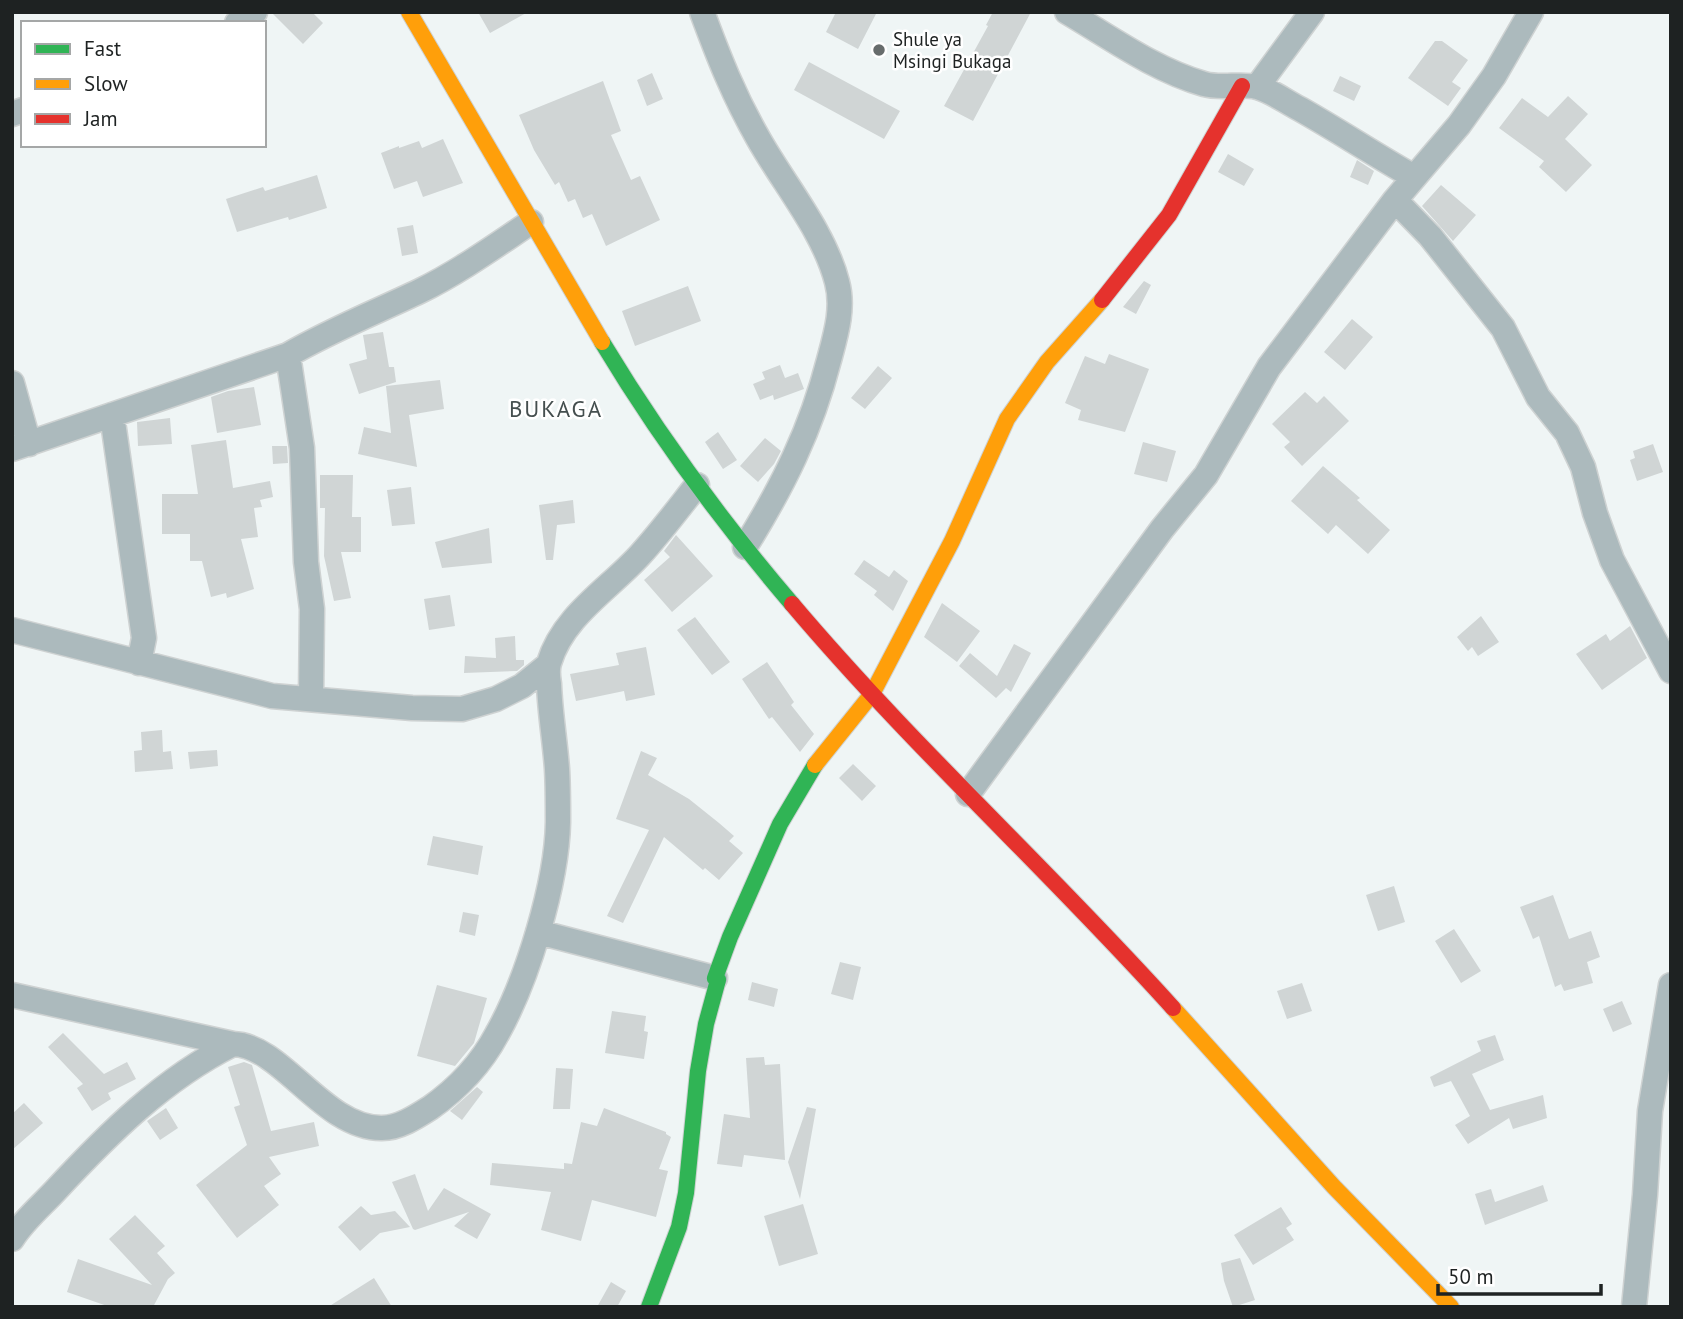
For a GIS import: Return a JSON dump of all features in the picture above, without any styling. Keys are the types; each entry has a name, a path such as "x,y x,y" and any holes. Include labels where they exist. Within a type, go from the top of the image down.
{"street":[{"path":"410,12 618,368 697,485 745,547 872,694 1085,912 1334,1186 1451,1307"},
{"path":"702,12 726,77 758,138 821,242 832,266 841,301 818,404 776,498 745,547"},
{"path":"1068,12 1130,50 1184,77 1207,85 1249,86 1336,129 1414,177"},
{"path":"715,978 730,937 780,824 813,768 872,694 951,541 1007,419 1047,362 1113,288 1169,215 1249,86 1312,12"},
{"path":"968,794 1162,529 1206,475 1269,367 1395,200 1459,125 1494,76 1531,12"},
{"path":"1395,200 1430,236 1503,328 1538,397 1567,433 1583,467 1595,513 1612,560 1671,671"},
{"path":"12,383 20,446 288,355 327,332 434,284 531,222"},
{"path":"288,355 302,448 306,562 312,609 311,699"},
{"path":"112,415 144,638 139,663"},
{"path":"12,630 272,696 412,708 462,709 496,699 522,686 548,665 560,640 578,614 639,557 697,485"},
{"path":"12,995 255,1048 323,1103 362,1126 384,1129 412,1120 451,1094 497,1035 517,991 538,932 551,883 558,825 557,768 548,665"},
{"path":"538,932 718,980 706,1024 698,1071 686,1194 679,1227 649,1307"},
{"path":"1634,1307 1650,1111 1671,985"},
{"path":"12,1239 98,1146 140,1107 177,1079 233,1044"}],"building":[{"path":"271,12 312,12 323,23 303,44"},
{"path":"478,12 528,12 490,33"},
{"path":"836,12 877,12 858,49 826,32"},
{"path":"993,12 1031,12 973,121 944,106"},
{"path":"1435,41 1442,41 1468,60 1452,82 1461,88 1448,106 1408,78"},
{"path":"809,62 900,111 884,139 794,90"},
{"path":"652,73 663,99 647,106 637,80"},
{"path":"1340,76 1361,86 1354,101 1333,91"},
{"path":"603,81 621,131 611,135 631,180 640,176 660,220 606,246 592,214 583,218 575,199 568,202 559,182 555,185 534,150 519,115"},
{"path":"1568,96 1588,114 1565,139 1592,165 1566,192 1539,167 1544,161 1499,128 1522,98 1548,117"},
{"path":"443,139 463,183 423,197 417,181 394,189 381,153 419,141 422,148"},
{"path":"1228,154 1254,169 1244,186 1218,172"},
{"path":"1357,160 1374,171 1368,185 1350,177"},
{"path":"317,175 327,208 237,232 226,199 263,187 265,191"},
{"path":"1441,185 1476,215 1453,241 1422,206"},
{"path":"413,225 418,253 402,256 397,228"},
{"path":"1144,281 1151,285 1136,314 1123,307"},
{"path":"688,286 701,321 635,346 622,311"},
{"path":"1352,319 1373,337 1345,370 1324,352"},
{"path":"383,332 389,367 394,367 396,382 359,394 349,364 367,359 363,335"},
{"path":"1109,354 1149,369 1125,432 1078,420 1081,410 1065,403 1085,356 1105,364"},
{"path":"780,365 785,378 798,373 804,389 774,400 773,395 760,400 753,384 765,379 762,372"},
{"path":"878,366 892,378 865,409 851,398"},
{"path":"440,380 444,409 409,415 417,467 358,454 364,427 391,433 386,386"},
{"path":"254,387 261,425 217,433 211,397"},
{"path":"1305,392 1317,403 1324,396 1349,421 1302,466 1284,447 1290,442 1272,424"},
{"path":"170,418 172,444 138,446 137,422"},
{"path":"718,432 737,460 723,469 705,442"},
{"path":"765,438 781,451 774,464 758,482 740,466"},
{"path":"226,440 233,488 270,481 273,497 260,500 262,507 254,508 258,537 241,539 254,589 227,598 226,593 211,597 202,561 190,561 190,534 162,534 162,494 198,494 191,445"},
{"path":"1143,442 1176,451 1167,482 1134,474"},
{"path":"1653,444 1663,472 1637,481 1630,460 1635,458 1633,451"},
{"path":"272,446 287,446 288,463 273,464"},
{"path":"1323,466 1360,498 1357,500 1390,530 1368,554 1336,525 1328,534 1291,501"},
{"path":"320,475 353,475 352,517 361,517 361,552 341,552 351,598 334,601 324,556 325,508 320,508"},
{"path":"411,487 415,524 392,526 387,490"},
{"path":"573,500 575,523 557,525 553,560 546,560 539,505"},
{"path":"489,528 492,563 442,568 435,542"},
{"path":"676,535 713,576 672,612 644,580 670,557 664,551"},
{"path":"864,560 889,577 894,570 908,581 893,611 874,595 877,591 854,574"},
{"path":"450,595 455,626 429,630 424,599"},
{"path":"942,603 980,631 957,662 924,637"},
{"path":"1481,616 1499,642 1478,656 1472,647 1468,651 1457,637"},
{"path":"695,617 730,662 712,675 677,630"},
{"path":"1630,626 1647,658 1602,690 1576,654 1606,634 1610,641"},
{"path":"515,636 516,660 524,660 524,665 517,671 464,673 465,656 496,658 495,638"},
{"path":"1014,644 1031,653 1011,692 1006,688 996,698 959,666 970,653 997,676"},
{"path":"646,647 655,695 626,701 624,691 576,701 570,674 619,665 616,653"},
{"path":"767,662 794,702 791,705 814,734 800,752 772,717 769,719 742,679"},
{"path":"162,730 163,752 171,751 173,769 135,772 134,751 142,750 141,732"},
{"path":"217,750 218,766 190,769 188,752"},
{"path":"641,751 657,758 648,775 689,799 719,823 734,836 729,841 743,853 719,880 664,837 623,923 607,916 649,830 616,819"},
{"path":"853,764 876,786 862,801 839,778"},
{"path":"433,836 483,846 478,875 427,865"},
{"path":"1394,886 1405,922 1378,931 1366,895"},
{"path":"1553,895 1569,939 1591,931 1600,957 1587,962 1593,983 1564,991 1561,984 1555,987 1539,936 1533,939 1520,907"},
{"path":"463,912 479,915 475,936 459,932"},
{"path":"1454,929 1481,971 1461,983 1435,941"},
{"path":"840,962 861,967 853,1000 831,994"},
{"path":"752,982 778,989 774,1007 748,1000"},
{"path":"1302,983 1312,1011 1287,1019 1277,991"},
{"path":"437,985 487,998 474,1043 455,1066 417,1056"},
{"path":"1622,1001 1632,1024 1613,1032 1603,1009"},
{"path":"612,1011 646,1016 644,1031 648,1032 644,1059 605,1053"},
{"path":"63,1033 104,1074 127,1062 136,1079 108,1093 111,1099 92,1111 77,1088 83,1084 48,1047"},
{"path":"1495,1035 1504,1060 1472,1074 1490,1110 1543,1095 1547,1118 1513,1129 1509,1118 1468,1144 1455,1125 1470,1116 1451,1081 1434,1087 1430,1077 1481,1051 1477,1041"},
{"path":"764,1057 765,1065 780,1064 785,1160 744,1155 742,1167 717,1164 724,1114 750,1118 746,1058"},
{"path":"244,1062 252,1065 271,1131 314,1122 319,1146 269,1157 281,1174 264,1186 279,1205 237,1238 196,1185 247,1145 234,1107 240,1105 228,1067"},
{"path":"556,1068 573,1069 570,1109 553,1109"},
{"path":"477,1087 483,1092 462,1120 450,1111"},
{"path":"24,1103 43,1123 12,1150 12,1114"},
{"path":"807,1107 816,1109 800,1199 788,1162"},
{"path":"166,1108 178,1128 160,1140 147,1121"},
{"path":"604,1108 666,1132 671,1137 659,1169 668,1171 656,1217 592,1200 581,1241 541,1230 551,1192 490,1185 492,1163 564,1169 564,1163 572,1164 581,1122 597,1126"},
{"path":"415,1174 428,1211 444,1188 491,1214 477,1239 454,1226 469,1212 413,1229 392,1182"},
{"path":"1543,1185 1548,1201 1485,1225 1475,1194 1491,1189 1495,1202"},
{"path":"803,1204 818,1254 779,1266 764,1216"},
{"path":"361,1206 371,1215 395,1211 410,1227 380,1233 360,1251 338,1227"},
{"path":"1281,1207 1292,1224 1286,1228 1294,1240 1253,1265 1234,1235"},
{"path":"135,1215 165,1246 157,1253 175,1273 168,1279 153,1307 110,1307 67,1292 78,1259 152,1285 109,1239"},
{"path":"1240,1258 1255,1300 1233,1307 1221,1263"},
{"path":"374,1278 392,1307 328,1307"},
{"path":"611,1282 626,1291 617,1307 597,1307"}],"traffic: fast":[{"path":"602,342 645,411 692,477 792,604"},
{"path":"649,1307 679,1227 686,1193 698,1071 706,1024 718,980 715,978 730,937 780,824 815,765"}],"traffic: slow":[{"path":"409,12 602,342"},
{"path":"815,765 872,694 952,541 1007,419 1047,362 1102,300"},
{"path":"1173,1008 1334,1187 1451,1307"}],"traffic: jam":[{"path":"1102,300 1169,215 1242,86"},
{"path":"792,604 885,708 1173,1008"}],"place":[{"name":"Shule ya Msingi Bukaga","path":"879,50"}],"district":[{"name":"BUKAGA","path":"556,408"}]}
